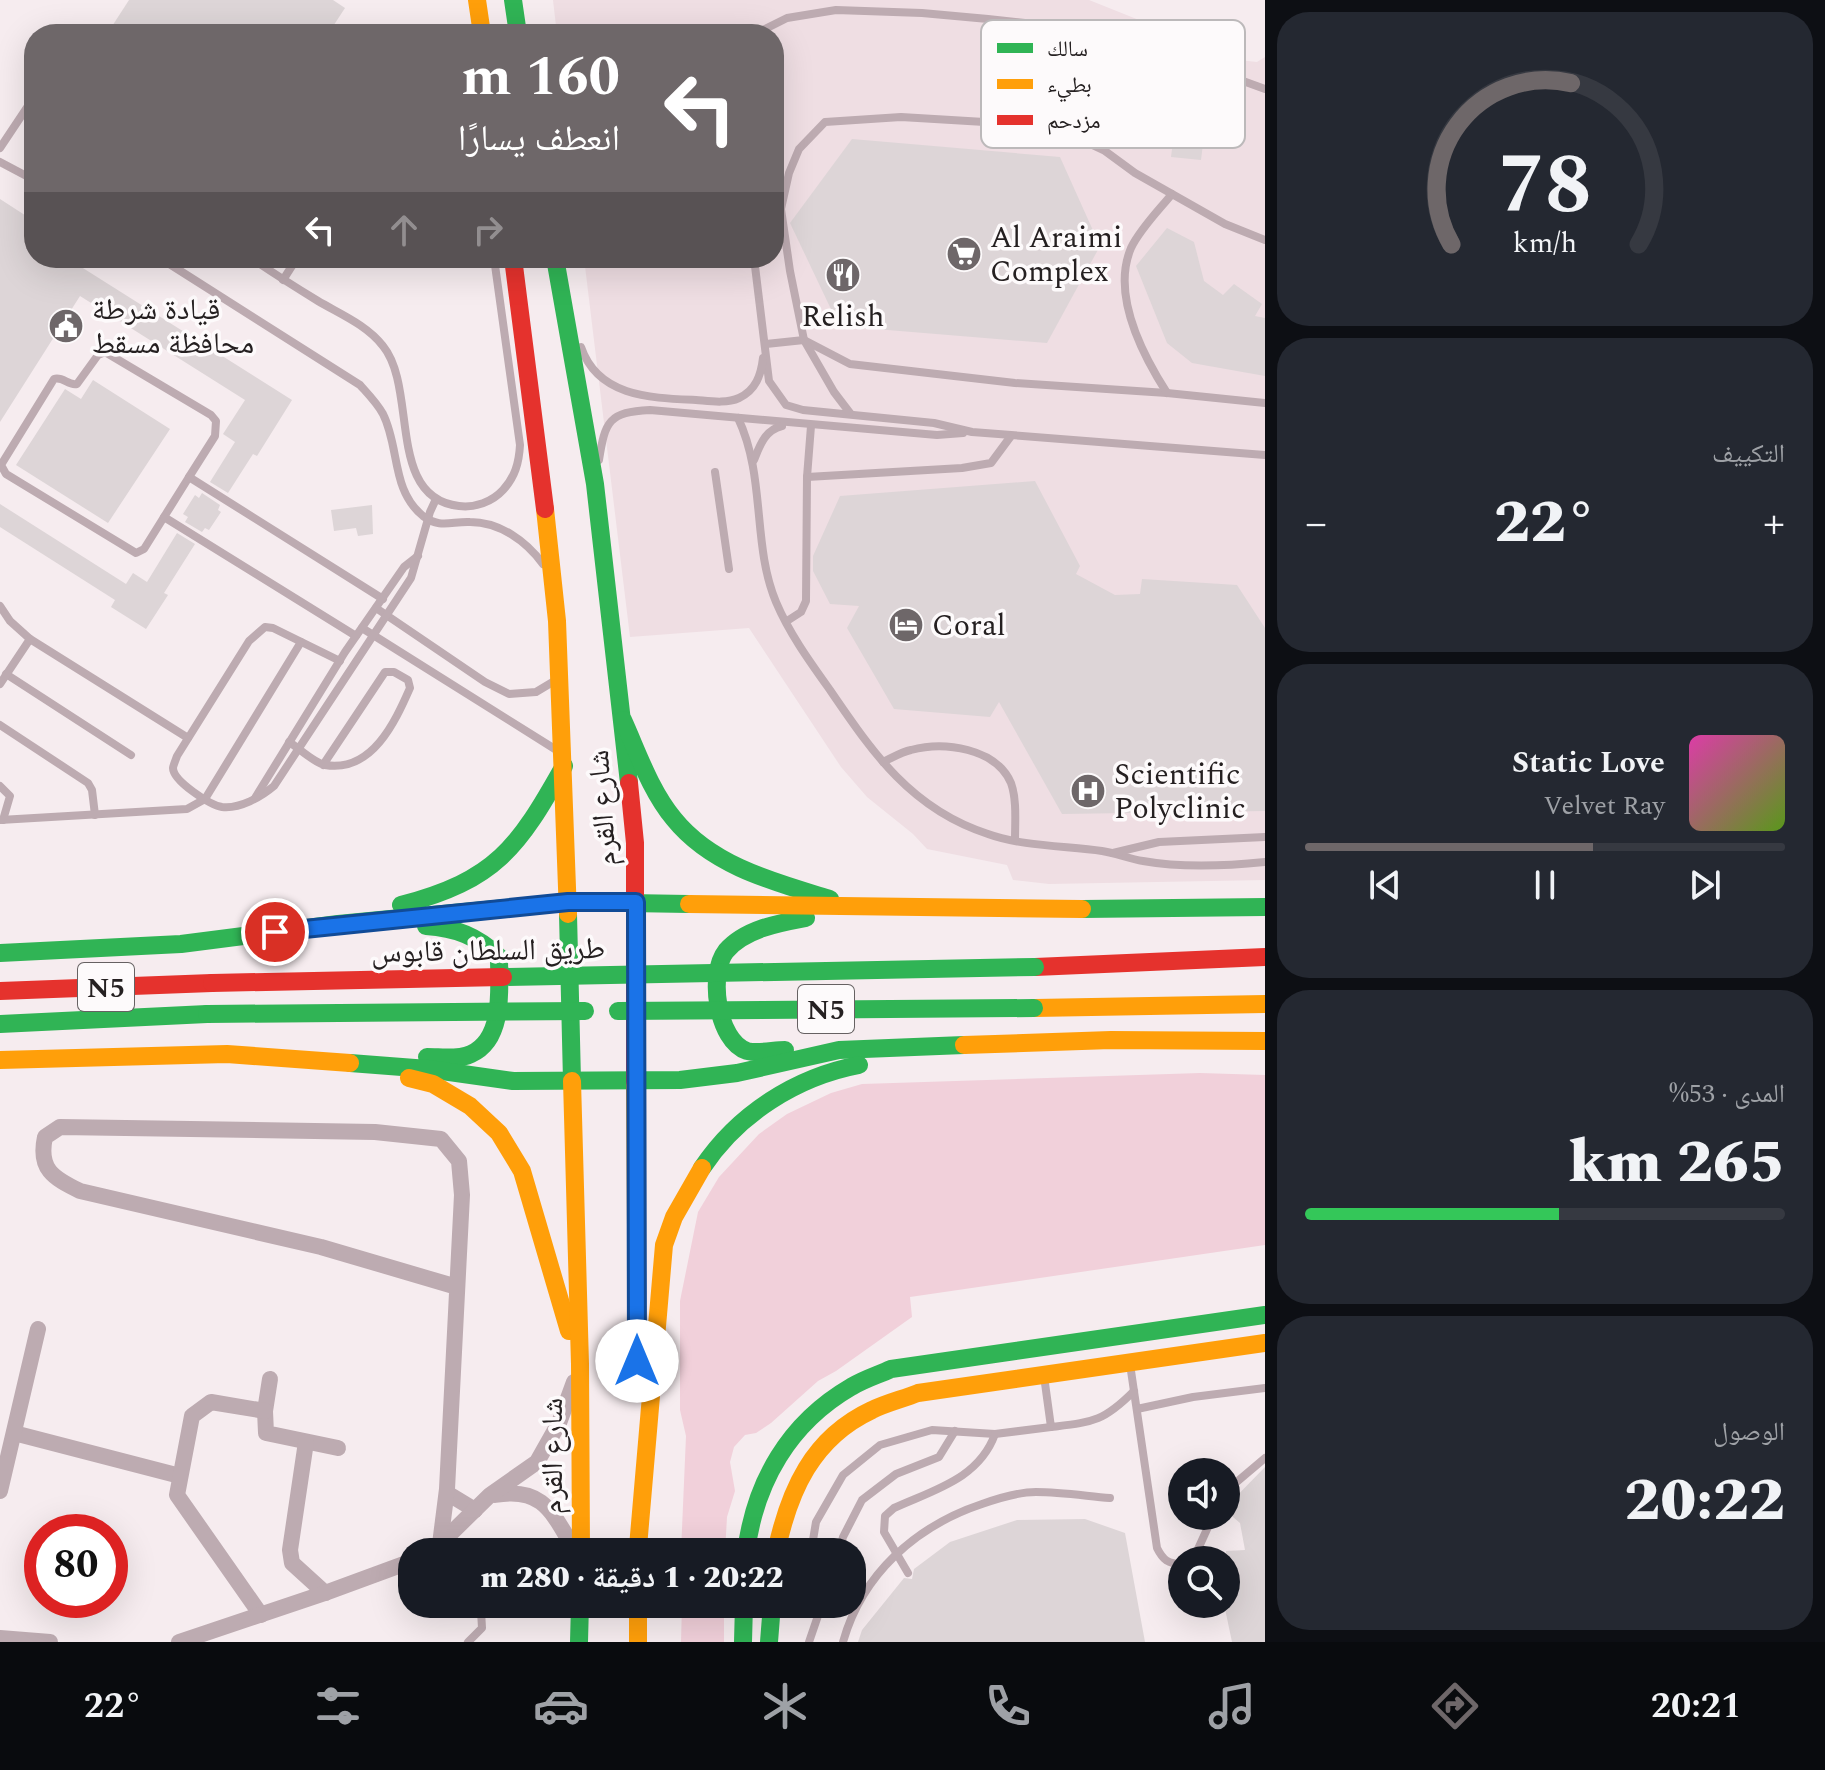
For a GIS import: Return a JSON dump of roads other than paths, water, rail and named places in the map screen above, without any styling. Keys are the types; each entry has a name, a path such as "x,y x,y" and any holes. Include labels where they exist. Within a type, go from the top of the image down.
{"main road":[{"path":"477,0 481,24"},
{"path":"513,0 517,24"},
{"name":"شارع القرم","path":"514,268 555,589 564,760 580,1364 578,1538"},
{"name":"شارع القرم","path":"557,268 595,484 635,843 638,1538"},
{"path":"623,720 649,778 675,820 711,852 750,874 862,908"},
{"path":"338,924 439,895 484,873 517,839 544,801 564,760"},
{"path":"0,953 181,944 338,924 568,902 862,908 1159,910 1265,907"},
{"path":"862,908 779,923 751,932 720,960 715,977 730,1039 748,1051 1111,1040 1265,1043"},
{"path":"338,924 452,927 482,940 499,957 499,1010 488,1042 471,1054 354,1062"},
{"name":"طريق السلطان قابوس","path":"0,991 212,983 1035,967 1265,957"},
{"name":"طريق السلطان قابوس","path":"0,1024 207,1014 1265,1004"},
{"path":"639,1538 664,1245 681,1198 714,1151 767,1103 828,1071 878,1061 1111,1040"},
{"path":"0,1060 227,1054 354,1062 513,1081 635,1081 680,1080 737,1073 839,1050"},
{"path":"354,1062 433,1084 470,1106 499,1133 522,1171 580,1364"},
{"path":"747,1538 759,1489 782,1447 810,1415 848,1388 891,1369 1265,1315"},
{"path":"779,1538 790,1493 811,1455 842,1426 871,1410 918,1393 1265,1343"},
{"path":"579,1642 580,1618"},
{"path":"638,1618 638,1642"},
{"path":"743,1642 744,1618"},
{"path":"769,1642 771,1618"}],"street":[{"path":"441,1538 447,1493 462,1195 459,1161 441,1139 375,1132 60,1127 45,1137 41,1154 46,1168 60,1181 80,1191 321,1247 457,1287"},
{"path":"0,1491 38,1329"},
{"path":"450,1538 490,1495 537,1462 559,1423 580,1364"},
{"path":"270,1379 265,1411 266,1433 338,1448"},
{"path":"261,1615 177,1495 192,1416 211,1402 265,1411"},
{"path":"14,1433 180,1476"},
{"path":"306,1442 291,1529 292,1563 325,1593"},
{"path":"490,1495 516,1491 537,1498 551,1510 569,1538"},
{"path":"447,1493 475,1510"},
{"path":"179,1642 398,1566"},
{"path":"0,1638 50,1642"}],"lane":[{"path":"775,24 787,18 836,10 997,20"},
{"path":"1245,82 1265,89"},
{"path":"0,148 24,112"},
{"path":"784,196 799,149 825,122 901,117 981,122"},
{"path":"1099,148 1135,173 1225,224 1265,240"},
{"path":"0,162 24,175"},
{"path":"1167,393 1149,365 1132,319 1124,285 1131,248 1172,194"},
{"path":"784,230 804,340 850,413"},
{"path":"176,268 360,385 383,415 404,492 418,512 444,525 465,521 483,523 510,533 542,563 555,589"},
{"path":"266,268 358,324 385,347 399,376 404,432 421,484 446,504 468,507 491,500 512,479 519,458 520,445 495,268"},
{"path":"283,280 291,268"},
{"path":"557,268 582,352 598,377 624,393 655,399 738,399 756,385 761,376 766,344"},
{"path":"755,268 769,381 786,405 803,410 934,423 972,432 1265,455"},
{"path":"766,344 804,340 850,364 1015,383 1265,403"},
{"path":"105,352 211,415 216,421 215,436 189,477 144,549 136,553 6,474 1,465 54,379 61,378 70,384 77,384 98,355 105,352"},
{"path":"595,484 607,424 614,416 632,411 650,410 937,435 972,432"},
{"path":"738,418 754,460 765,558 775,600 807,657 883,762 915,796 940,815 989,835 1015,840 1113,853 1144,861 1194,865 1265,862"},
{"path":"754,460 762,440 774,428 789,423"},
{"path":"787,621 801,612 806,601 807,477 811,426"},
{"path":"391,436 404,432"},
{"path":"807,477 962,468 991,463 1011,436"},
{"path":"715,472 729,569"},
{"path":"189,477 383,599"},
{"path":"340,661 265,627 249,641 188,738 173,767 175,774 185,785 218,806 228,807 254,799 274,786 414,573 427,519 436,499"},
{"path":"164,517 356,636"},
{"path":"254,799 356,636 404,567 418,556"},
{"path":"0,606 10,621 30,639 188,738"},
{"path":"376,608 485,682 509,694 536,692 559,677"},
{"path":"362,628 564,760"},
{"path":"0,684 30,639"},
{"path":"0,786 10,796 2,820 187,809 205,799 301,642"},
{"path":"289,742 323,765 346,764 363,757 383,742 409,692 408,680 394,672 385,672 323,765"},
{"path":"6,674 131,755"},
{"path":"0,725 88,783 92,790 95,815"},
{"path":"883,762 908,750 935,746 961,748 983,755 1003,771 1011,784 1015,805 1015,840"},
{"path":"1113,853 1159,842 1265,837"},
{"path":"1130,1363 1157,1548 1162,1558 1168,1562"},
{"path":"1044,1375 1051,1427"},
{"path":"1137,1409 1193,1397 1265,1388"},
{"path":"813,1538 816,1522 843,1475 880,1445 932,1430 995,1434 1092,1422 1105,1417 1134,1391"},
{"path":"843,1538 862,1500 896,1474 939,1457 955,1431"},
{"path":"908,1573 883,1527 889,1511 972,1471 982,1460 995,1434"},
{"path":"1240,1479 1265,1458"},
{"path":"843,1642 855,1608 873,1579 895,1554 925,1530 956,1512 997,1498 1034,1492 1110,1498"},
{"path":"468,1642 482,1628 481,1618"},
{"path":"809,1642 817,1618"}],"place":[{"name":"Al Araimi Complex","path":"964,254"},
{"name":"Relish","path":"843,275"},
{"name":"قيادة شرطة محافظة مسقط","path":"66,326"},
{"name":"Coral","path":"906,625"},
{"name":"Scientific Polyclinic","path":"1088,791"}]}
